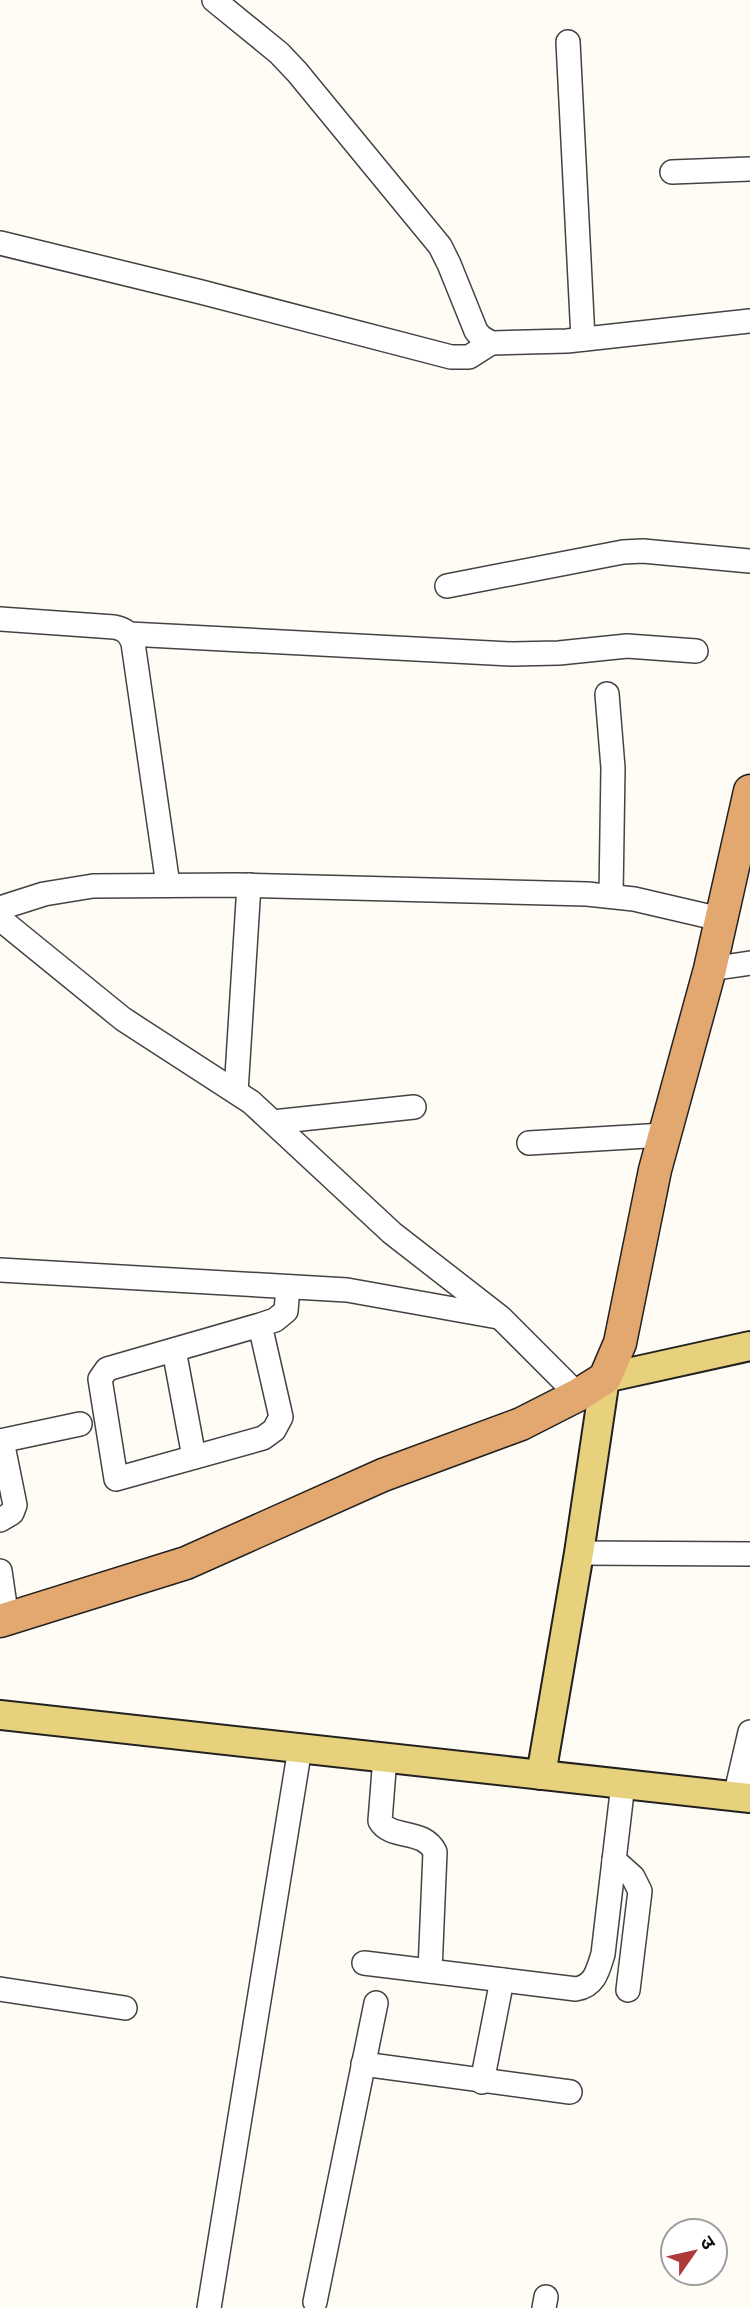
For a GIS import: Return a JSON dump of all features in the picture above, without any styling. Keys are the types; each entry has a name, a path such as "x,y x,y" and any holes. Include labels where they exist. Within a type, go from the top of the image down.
{"highway":[{"path":"4,1620 187,1563 383,1475 521,1424 605,1378 620,1343 655,1170 709,969 750,791"}],"main road":[{"path":"541,1775 579,1553 605,1378 750,1346"},
{"path":"0,1715 742,1797"}],"street":[{"path":"214,0 298,72 426,228 449,264 476,331 491,343"},
{"path":"568,42 583,339"},
{"path":"672,172 750,169"},
{"path":"0,243 451,357 469,357 491,343 583,339 750,321"},
{"path":"447,586 623,552 643,551 750,561"},
{"path":"0,619 123,628 129,634 133,643 168,885"},
{"path":"129,634 512,653 559,653 627,646 695,651"},
{"path":"607,695 613,768 611,896"},
{"path":"236,1092 249,885"},
{"path":"0,908 66,889 249,885 611,896 720,919"},
{"path":"0,919 123,1018 251,1102 392,1233 500,1317 578,1395"},
{"path":"709,969 750,962"},
{"path":"272,1122 414,1107"},
{"path":"528,1143 664,1135"},
{"path":"0,1270 347,1290 500,1317"},
{"path":"260,1325 281,1417 274,1430 263,1438 116,1479 100,1379 107,1369 275,1320 286,1311 288,1287"},
{"path":"174,1350 194,1457"},
{"path":"0,1520 12,1513 15,1505 1,1441 80,1424"},
{"path":"579,1553 750,1554"},
{"path":"0,1571 4,1620"},
{"path":"742,1797 750,1732"},
{"path":"209,2308 300,1748"},
{"path":"385,1757 380,1821 383,1827 426,1840 435,1852 430,1971"},
{"path":"364,1963 576,1989 591,1983 603,1954 623,1784"},
{"path":"614,1860 633,1877 640,1891 628,1990"},
{"path":"482,2082 502,1980"},
{"path":"0,1989 125,2008"},
{"path":"315,2302 376,2003"},
{"path":"363,2064 570,2092"}]}
